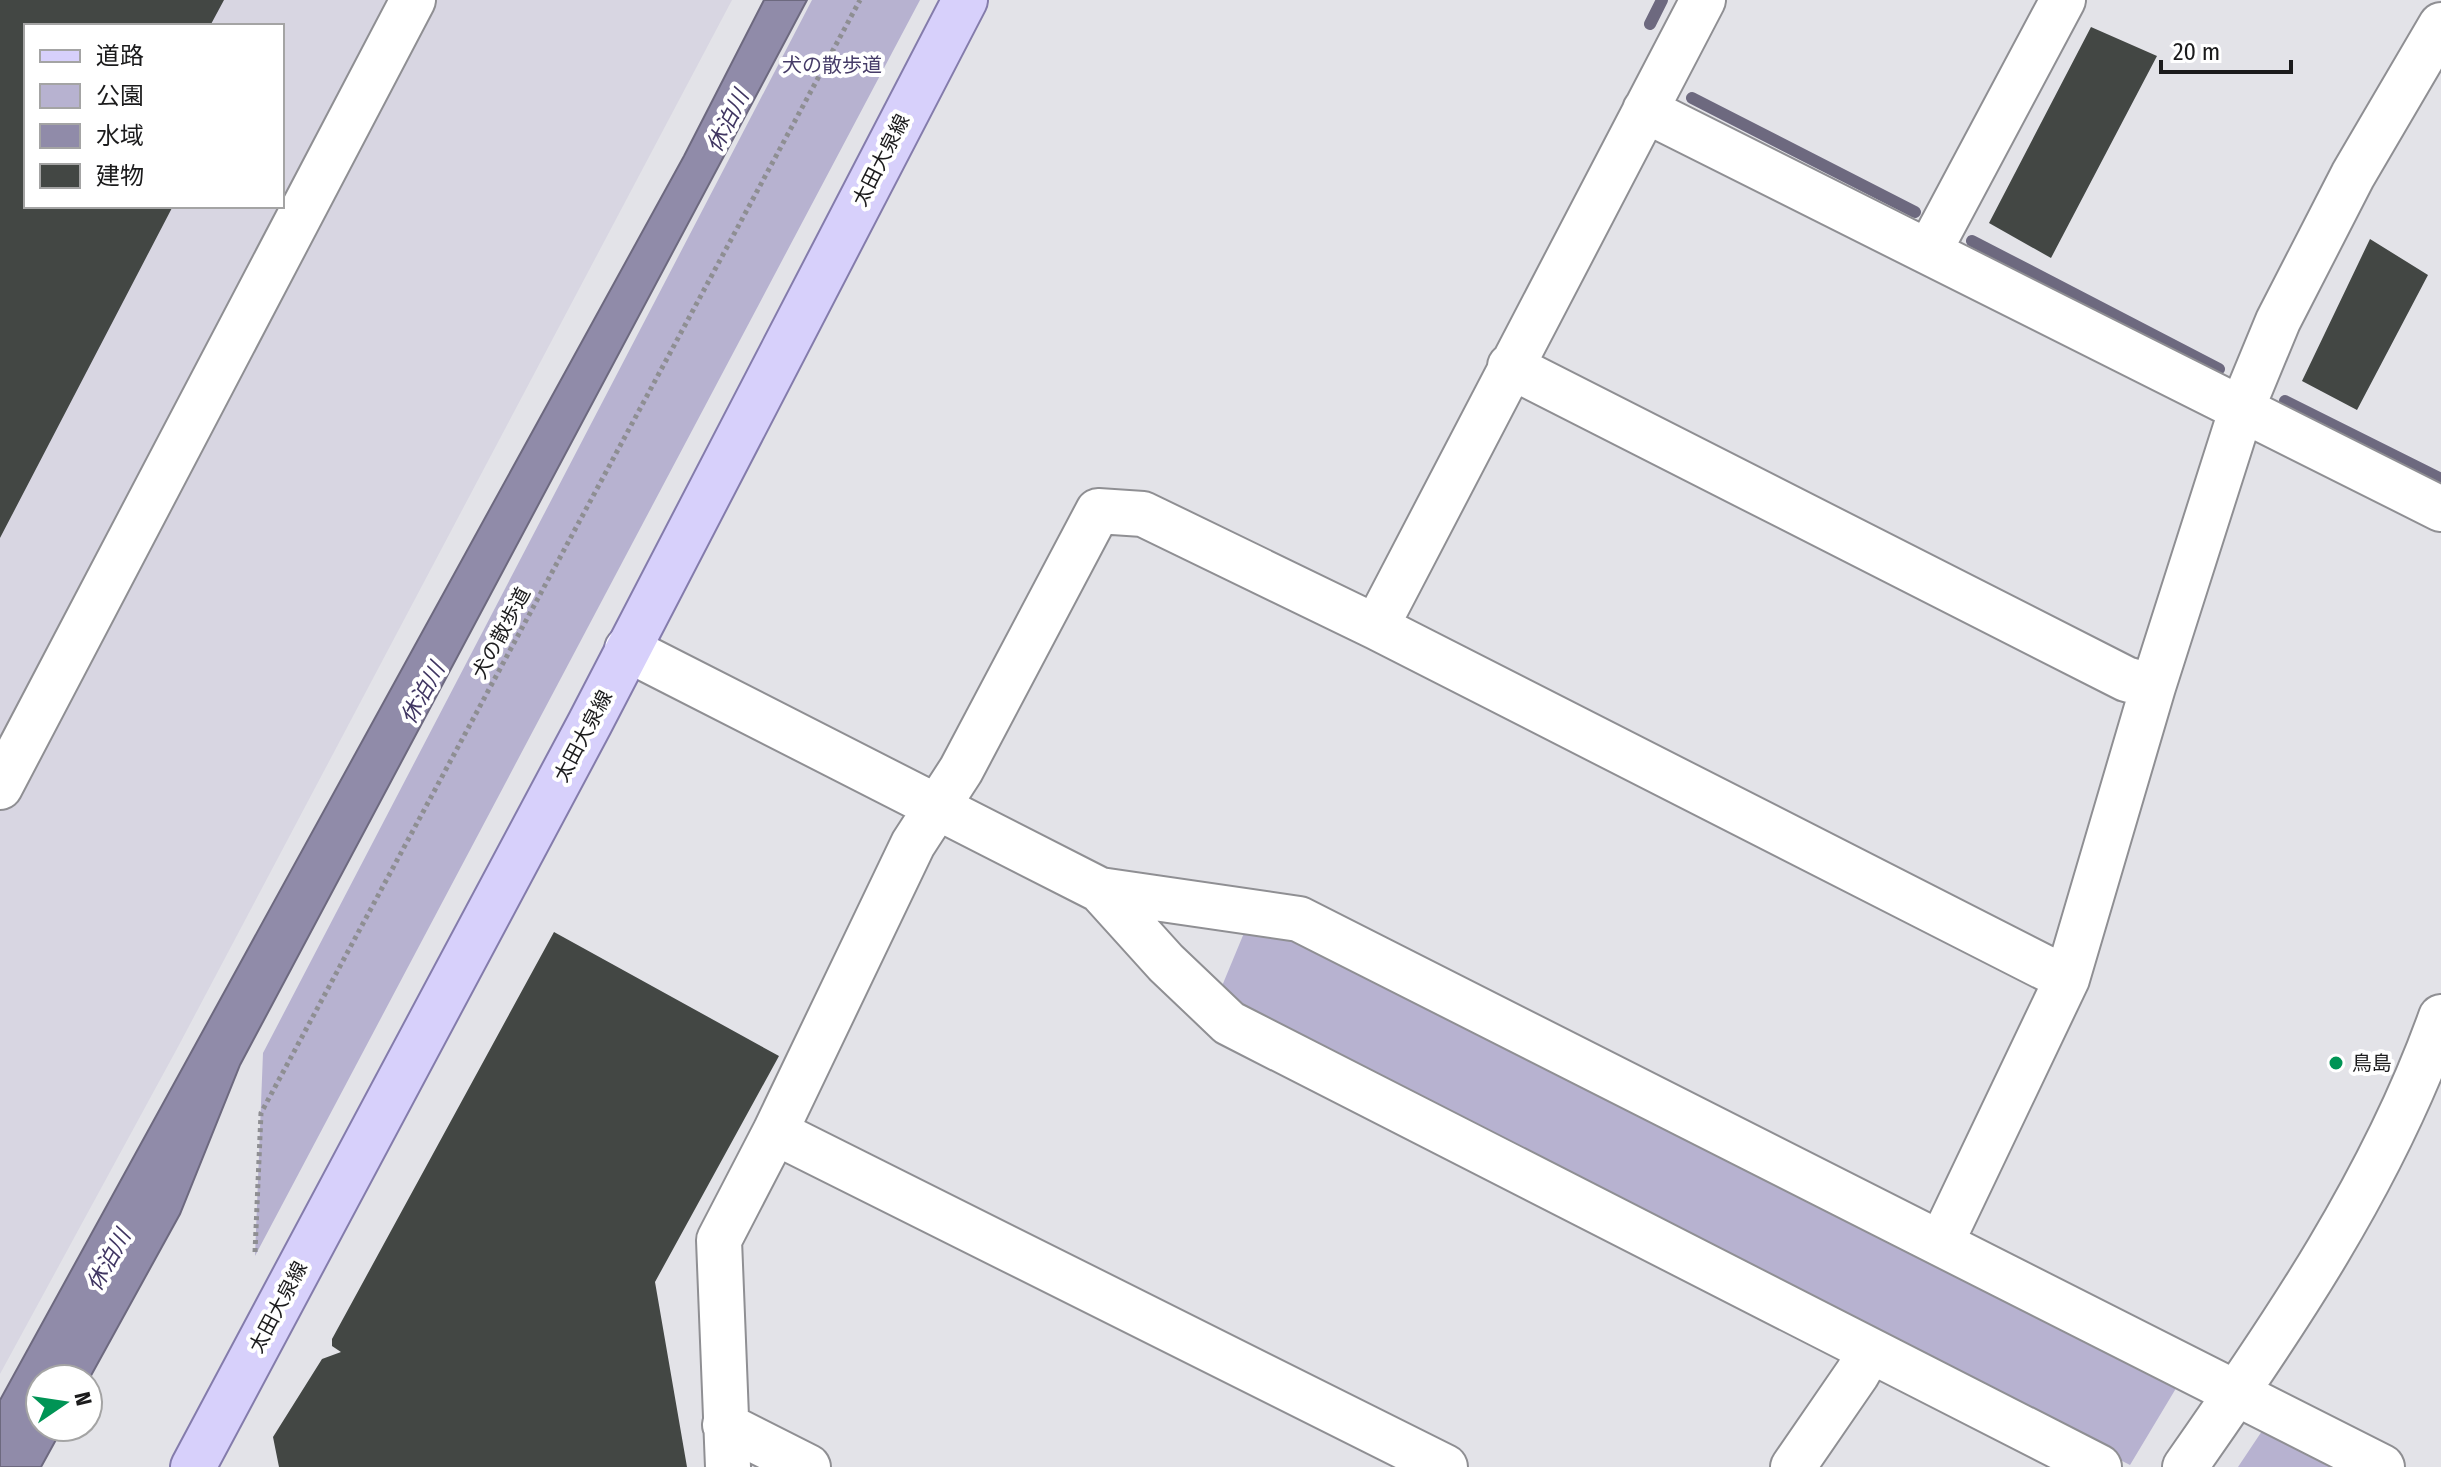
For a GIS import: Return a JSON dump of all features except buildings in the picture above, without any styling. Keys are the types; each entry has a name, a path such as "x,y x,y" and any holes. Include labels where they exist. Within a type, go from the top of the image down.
{"main road":[{"name":"太田大泉線","path":"193,1467 627,649 965,0"}],"street":[{"path":"1376,627 1703,0"},
{"path":"1929,251 2063,0"},
{"path":"0,787 396,6"},
{"path":"1941,1243 2067,979 2153,687 2242,408 2278,321 2353,175 2441,25"},
{"path":"1645,110 2441,509"},
{"path":"1510,366 2126,679 2153,687"},
{"path":"808,1467 727,1446 719,1240 775,1132 913,844 961,770 1098,511 1143,514 1376,627 2067,979"},
{"path":"627,649 1100,890 1299,919 2382,1467"},
{"path":"1100,890 1166,963 1229,1023 2099,1467"},
{"path":"2185,1467 2237,1393 2363,1194 2429,1051 2441,1017"},
{"path":"775,1132 1445,1467"},
{"path":"1793,1467 1870,1351"}],"path":[{"name":"犬の散歩道","path":"255,1256 261,1113 860,0"}],"shaded area":[{"path":"0,0 732,0 179,1045 0,1374"}],"green space":[{"name":"犬の散歩道","path":"812,0 920,0 255,1256 263,1053"},
{"path":"1244,933 1291,936 2181,1380 2130,1465 1294,1041 1254,1024 1222,986"},
{"path":"2266,1425 2348,1467 2238,1467"}],"water":[{"name":"休泊川","path":"764,0 807,0 240,1065 180,1214 98,1363 24,1363 24,1443 54,1443 41,1467 0,1467 0,1400 684,156"}],"waterway":[{"path":"1650,24 1662,0"},
{"path":"1692,98 1915,212"},
{"path":"1972,241 2219,369"},
{"path":"2285,401 2441,479"}],"place":[{"name":"鳥島","path":"2336,1063"}]}
